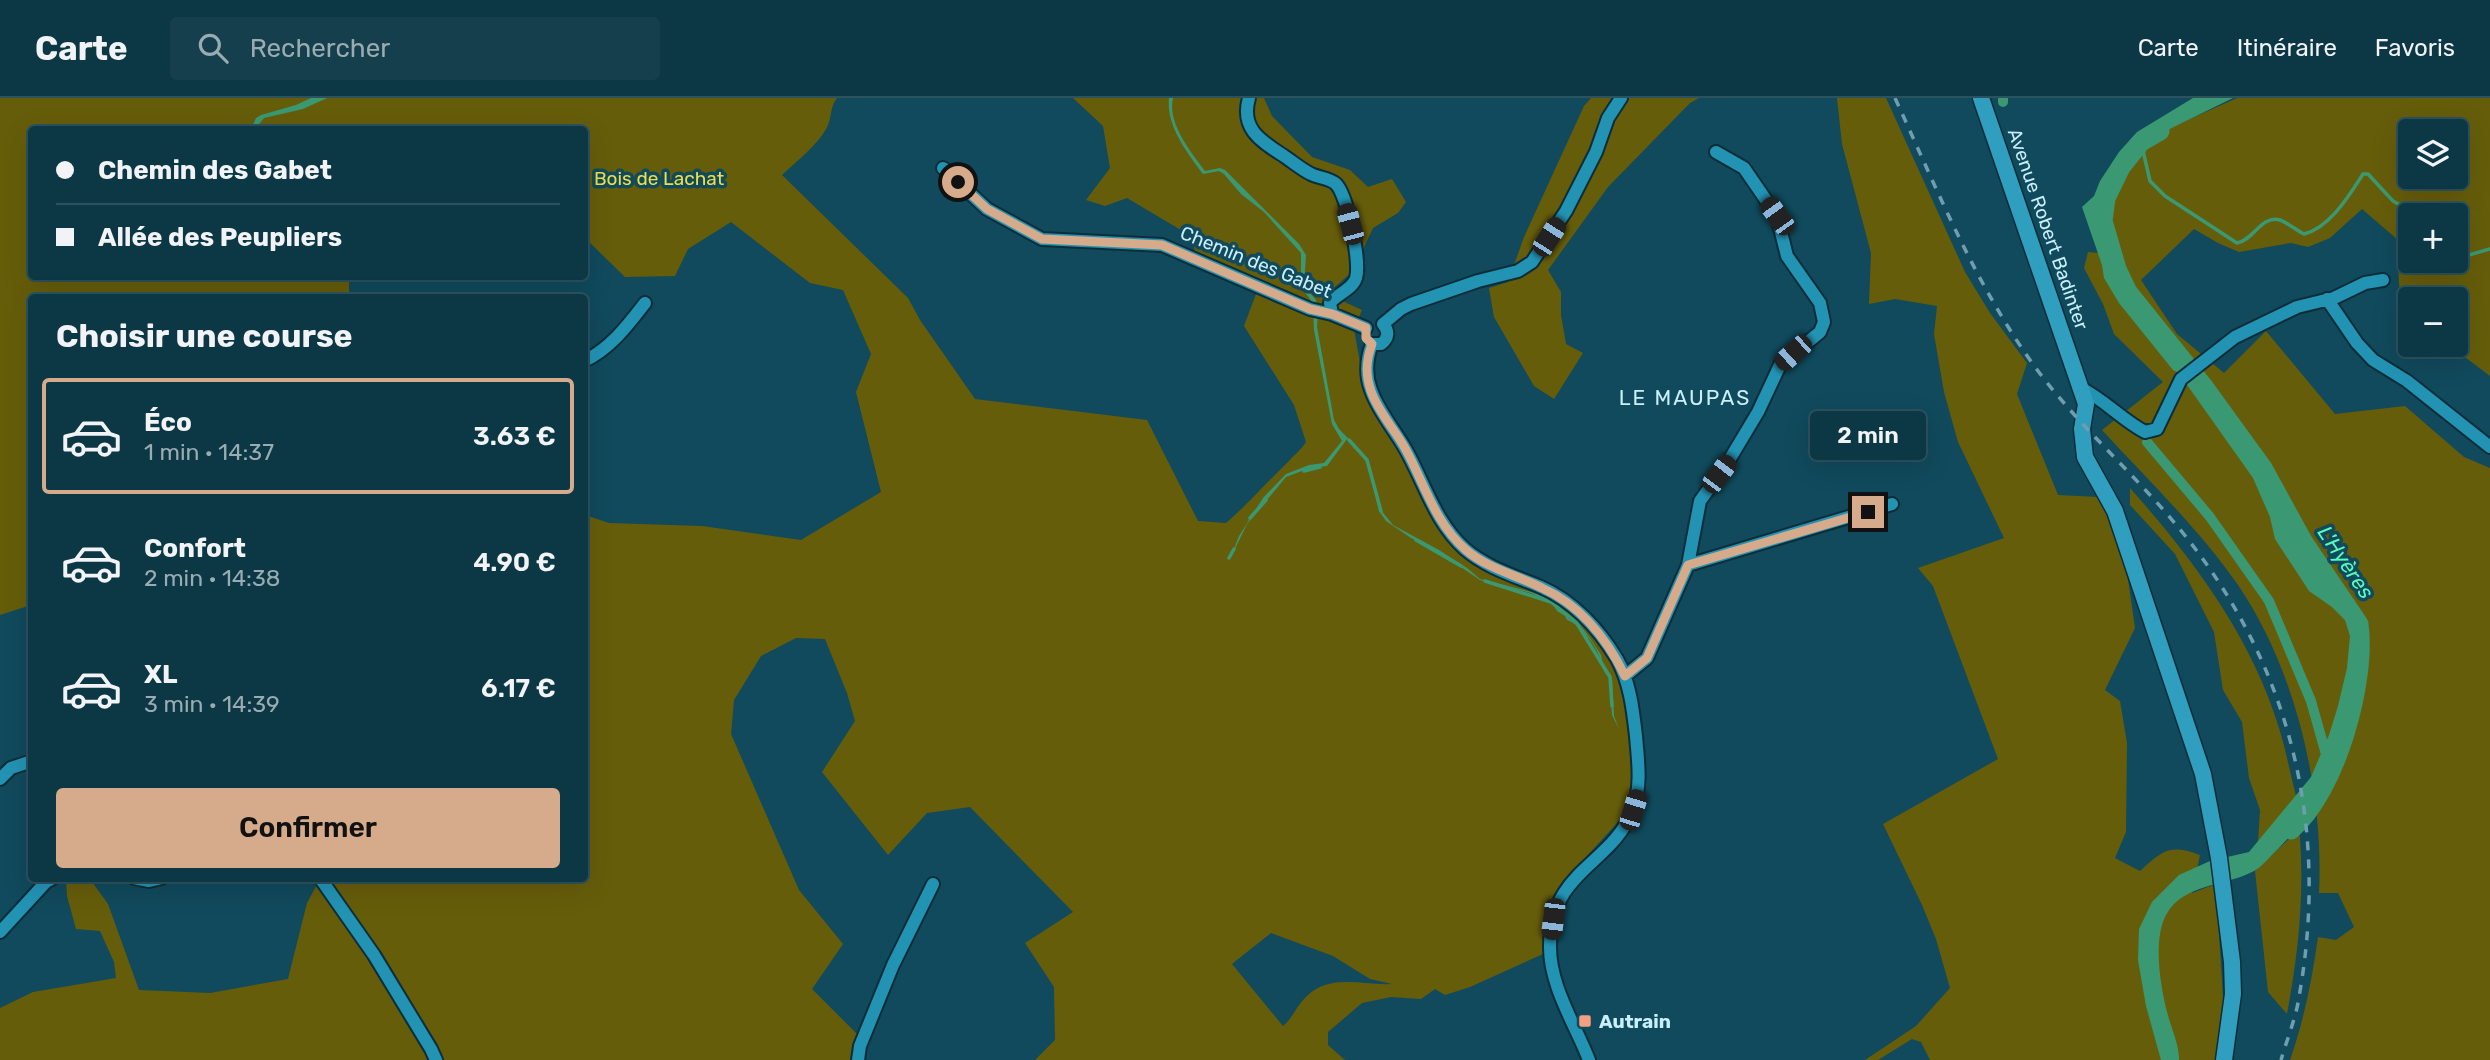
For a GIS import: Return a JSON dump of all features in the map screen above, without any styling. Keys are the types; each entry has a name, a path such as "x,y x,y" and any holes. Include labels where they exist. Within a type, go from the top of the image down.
{"main road":[{"name":"Avenue Robert Badinter","path":"1981,98 2081,388"},
{"path":"2081,388 2086,404 2082,429 2085,457 2112,506 2203,774 2219,858 2230,942 2233,994 2224,1060"}],"street":[{"path":"1249,98 1245,111 1258,139 1311,175 1334,182 1341,193 1357,249 1356,280 1335,295 1321,312"},
{"path":"1383,324 1411,304 1478,281 1518,271 1532,262 1566,211 1597,152 1608,118 1621,98"},
{"path":"1625,676 1647,658 1688,565 1700,501 1728,462 1758,412 1780,365 1820,332 1824,322 1820,303 1787,256 1777,216 1744,169 1716,152"},
{"name":"Chemin des Gabet","path":"943,168 987,209 1042,239 1162,245 1321,312 1366,328"},
{"path":"2081,388 2101,398 2132,425 2145,432 2157,429 2182,379 2235,337 2297,307 2327,299 2365,283 2383,280"},
{"path":"2327,299 2357,343 2373,360 2407,381 2490,447"},
{"path":"588,359 604,349 645,303"},
{"path":"1373,322 1383,324 1388,331 1387,338 1381,344 1372,344 1366,338 1366,328 1373,322"},
{"path":"1372,344 1366,367 1371,392 1407,451 1426,496 1441,520 1466,549 1478,558 1551,592 1581,614 1609,647 1625,676 1634,715 1639,772 1637,793 1625,825 1564,892 1553,919 1550,945 1550,960 1556,980 1589,1060"},
{"path":"1688,565 1892,504"},
{"path":"0,779 11,768 28,762"},
{"path":"0,932 46,882"},
{"path":"322,882 374,955 436,1060"},
{"path":"858,1060 860,1046 893,965 933,884"}],"green space":[{"name":"Bois de Lachat","path":"0,98 837,98 820,138 782,175 908,298 920,320 975,399 1147,420 1198,521 1226,523 1306,442 1294,405 1244,326 1256,294 1256,282 1195,251 1191,236 1127,198 1105,206 1086,200 1110,168 1103,126 1073,98 1264,98 1272,116 1312,157 1350,170 1368,187 1392,179 1406,202 1398,213 1373,228 1353,271 1327,294 1362,310 1354,329 1365,391 1383,420 1433,519 1459,550 1542,586 1604,643 1625,685 1636,778 1629,810 1564,881 1544,926 1543,954 1470,987 1445,995 1435,989 1421,999 1391,997 1362,1003 1328,1032 1328,1045 1345,1060 1035,1060 1055,1040 1054,987 1025,943 1073,912 970,807 927,813 888,855 822,772 855,721 847,693 825,639 796,638 761,656 734,700 731,734 799,890 843,944 812,989 857,1034 850,1060 0,1060 0,1008 33,992 116,978 114,962 100,931 76,929 66,882 92,882 108,904 139,990 210,993 288,979 307,903 318,882 588,882 588,516 609,523 702,526 801,540 881,492 856,392 871,354 843,290 810,283 731,222 688,249 675,276 625,277 588,241 588,126 28,126 28,280 353,280 349,282 349,294 28,294 28,606 0,615","holes":["1271,933 1333,956 1370,979 1392,984 1348,982 1326,985 1307,996 1283,1026 1232,964"]},
{"path":"1591,98 1699,98 1690,103 1608,187 1548,270 1561,292 1561,315 1566,344 1583,353 1554,399 1534,386 1494,317 1489,288 1508,282 1524,237 1584,106"},
{"path":"1837,98 1886,98 1965,272 1990,313 2027,363 2017,394 2058,495 2098,497 2113,524 2128,579 2135,628 2105,690 2120,701 2127,743 2126,832 2115,858 2140,871 2167,851 2190,852 2200,855 2192,893 2216,884 2224,1015 2217,1060 1930,1060 1921,1042 1912,1039 1878,1060 1865,1060 1916,1026 1950,988 1936,939 1883,824 1998,759 1933,586 1918,568 2004,538 1958,442 1944,392 1934,334 1937,306 1895,299 1869,304 1871,253 1842,144"},
{"path":"2237,98 2490,98 2490,376 2465,357 2468,357 2468,287 2400,287 2399,273 2468,273 2468,203 2398,203 2398,240 2362,209 2330,238 2308,247 2291,243 2239,252 2194,229 2141,280 2177,334 2224,373 2266,331 2335,414 2405,406 2464,457 2490,468 2490,1060 2290,1060 2307,1000 2318,937 2336,940 2354,927 2338,893 2319,893 2317,814 2311,773 2290,693 2258,618 2223,564 2102,430 2163,382 2114,334 2103,304 2084,268 2088,252 2111,254 2103,212 2114,179 2134,152 2172,127"},
{"path":"2130,488 2176,543 2218,600 2253,662 2267,694 2296,796 2258,842 2260,810 2249,778 2242,722 2223,690 2214,632 2175,554 2130,505"},
{"path":"2299,826 2300,920 2287,1014 2268,992 2255,871"}],"shaded area":[{"path":"311,98 327,98 303,109 264,118 257,126 252,126 261,115"},
{"path":"1169,98 1173,98 1172,108 1177,127 1205,171 1220,168 1225,170 1299,244 1306,255 1304,286 1316,300 1317,327 1334,420 1339,429 1368,459 1380,509 1393,525 1439,550 1480,579 1532,592 1553,601 1558,610 1564,612 1569,619 1577,621 1601,655 1604,669 1612,678 1614,716 1619,729 1612,715 1610,678 1604,671 1595,647 1582,630 1557,611 1552,603 1531,593 1480,580 1386,521 1379,511 1367,461 1347,439 1327,466 1310,468 1286,477 1247,524 1230,559 1239,536 1263,498 1286,474 1309,465 1324,463 1342,441 1332,424 1314,330 1313,307 1301,287 1301,253 1264,212 1241,194 1224,174 1219,171 1203,174 1174,129"},
{"path":"2193,98 2233,98 2141,143 2121,167 2106,198 2103,221 2109,247 2128,292 2205,388 2263,468 2303,541 2354,613 2361,649 2356,692 2338,755 2305,818 2258,868 2243,876 2194,891 2183,897 2166,915 2159,938 2159,967 2179,1060 2161,1060 2146,1006 2138,960 2139,929 2152,902 2179,875 2210,861 2249,852 2311,777 2338,706 2347,668 2350,636 2345,620 2309,591 2275,539 2270,517 2253,478 2185,382 2183,375 2173,370 2119,303 2104,278 2082,207 2094,196 2100,181 2119,152 2137,132"}],"waterway":[{"name":"L'Hyères","path":"2160,131 2141,142 2121,167 2106,198 2103,221 2117,269 2128,292 2205,388 2263,468 2303,541 2359,624 2358,675 2345,734 2322,790 2307,813 2291,830"},
{"path":"2141,142 2150,181 2165,196 2237,243 2273,219 2283,221 2304,234 2313,231 2331,218 2363,174 2368,174 2398,204"},
{"path":"2468,255 2490,249"},
{"path":"1349,440 1367,460 1381,511"},
{"path":"2147,442 2210,517 2269,601 2311,701 2331,772"},
{"path":"1304,471 1320,467"},
{"path":"1250,518 1266,500"},
{"path":"1416,540 1461,566"},
{"path":"1229,558 1234,549"},
{"path":"1485,581 1551,602 1576,622 1610,677 1612,706"}],"railway":[{"path":"1895,98 1956,232 2010,329 2047,382 2083,425 2160,506 2217,579 2249,633 2274,690 2292,748 2304,808 2309,870 2307,933 2299,997 2281,1060"}],"place":[{"name":"Autrain","path":"1585,1021"}],"district":[{"name":"LE MAUPAS","path":"1685,397"}],"route":[{"path":"958,182 987,209 1042,239 1162,245 1231,277 1366,328 1364,334 1372,344 1366,367 1371,392 1407,451 1426,496 1441,520 1466,549 1488,565 1542,587 1581,614 1609,647 1625,676 1647,658 1688,565 1868,512"}]}
